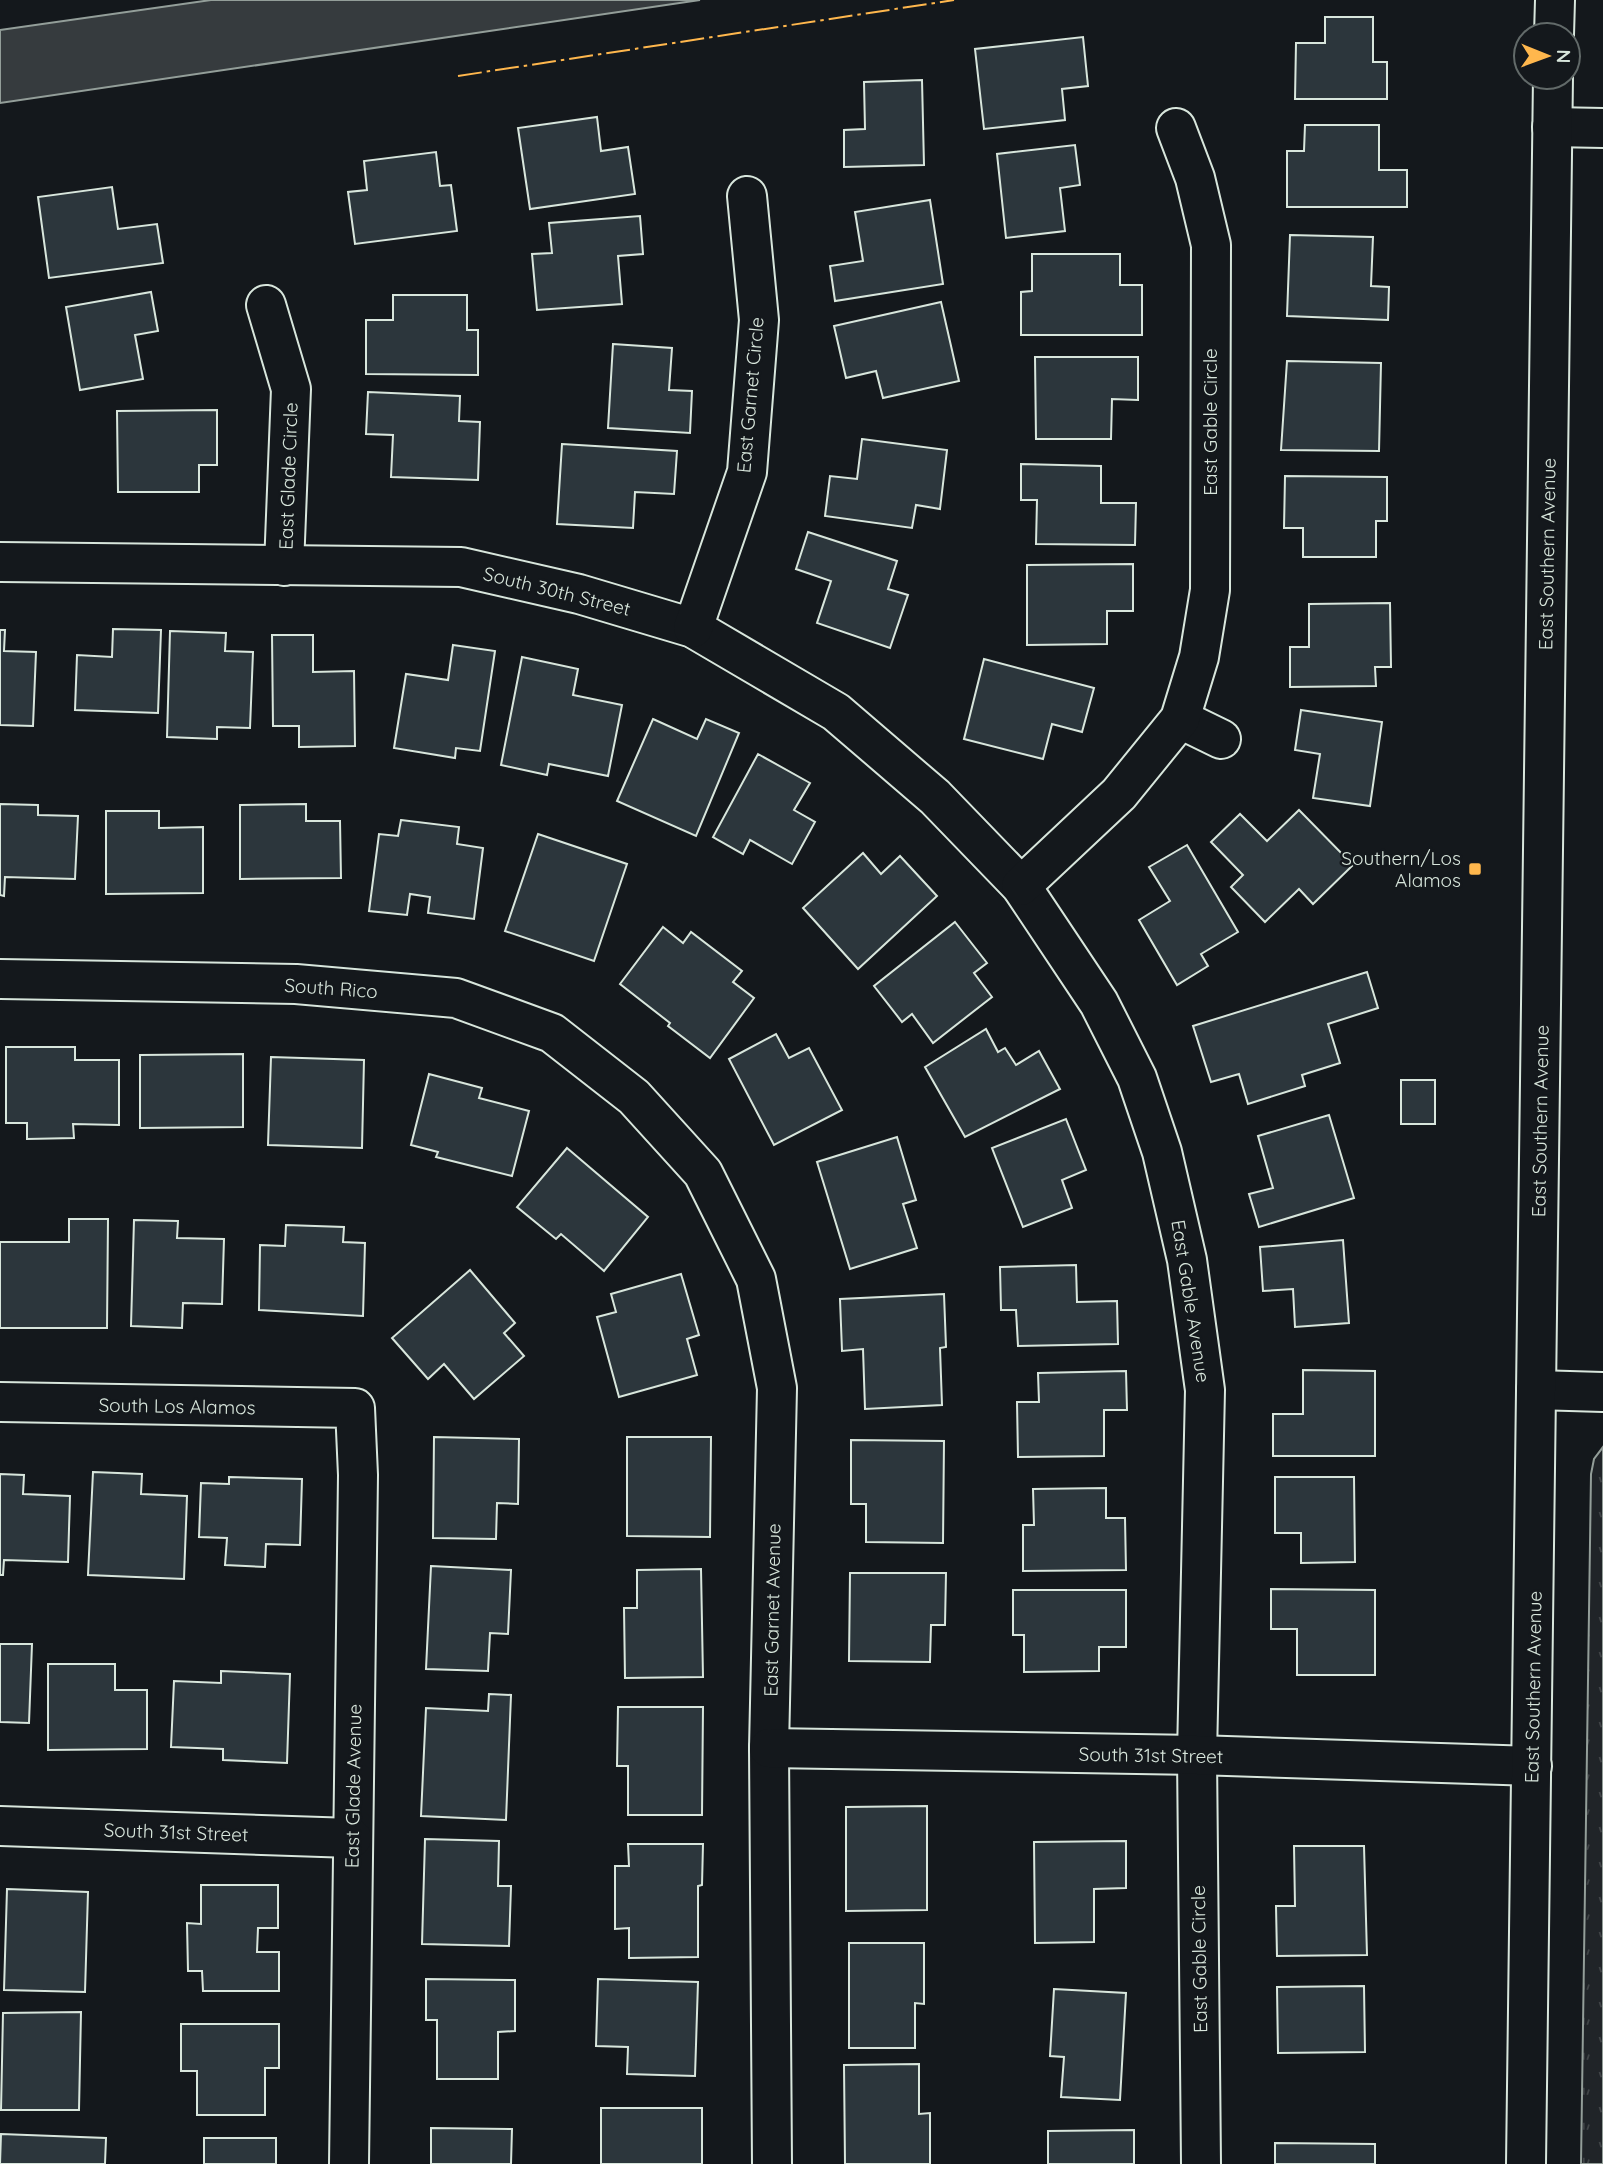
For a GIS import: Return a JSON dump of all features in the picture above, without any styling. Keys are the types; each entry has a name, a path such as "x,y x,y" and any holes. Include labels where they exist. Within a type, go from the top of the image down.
{"street":[{"path":"1554,21 1555,0"},
{"name":"East Southern Avenue","path":"1526,2164 1553,91"},
{"path":"1552,127 1603,128"},
{"name":"East Gable Circle","path":"1021,886 1119,794 1180,719 1199,657 1210,590 1211,246 1195,178 1176,128"},
{"name":"East Garnet Circle","path":"693,628 747,472 759,320 747,196"},
{"name":"East Glade Circle","path":"266,305 291,389 284,566"},
{"name":"South 30th Street","path":"0,562 461,567 579,594 693,628 836,712 935,797 1021,886"},
{"path":"1180,719 1221,738"},
{"name":"East Gable Avenue","path":"1021,886 1099,1003 1137,1078 1162,1152 1187,1260 1205,1390 1197,1755"},
{"name":"South Rico","path":"0,979 296,984 456,998 552,1033 634,1097"},
{"name":"East Garnet Avenue","path":"634,1097 703,1173 756,1279 777,1388 769,1748 772,2164"},
{"path":"1536,1390 1603,1392"},
{"name":"South Los Alamos","path":"0,1402 355,1408"},
{"name":"East Glade Avenue","path":"349,2164 358,1475 355,1408"},
{"name":"South 31st Street","path":"769,1748 1197,1755 1532,1766"},
{"name":"East Gable Circle","path":"1197,1755 1201,2164"},
{"name":"South 31st Street","path":"0,1826 352,1838"}],"green space":[{"path":"1603,1447 1603,2164 1581,2164 1591,1474 1594,1459"}],"shaded area":[{"path":"211,0 700,0 0,103 0,30"}],"building":[{"path":"1325,17 1373,17 1373,62 1387,62 1387,99 1295,99 1296,43 1325,43"},
{"path":"1083,37 1088,86 1062,89 1065,120 984,129 975,49"},
{"path":"922,80 924,165 844,167 844,130 865,129 864,82"},
{"path":"597,117 601,151 628,147 635,194 530,209 518,128"},
{"path":"1305,125 1379,125 1379,170 1407,170 1407,207 1287,207 1287,151 1304,151"},
{"path":"1075,145 1080,185 1060,188 1065,231 1006,238 997,154"},
{"path":"436,152 440,186 451,185 457,231 355,244 348,192 367,190 364,161"},
{"path":"112,187 118,229 157,224 163,263 49,278 38,197"},
{"path":"930,200 943,284 835,301 830,266 863,261 855,212"},
{"path":"640,216 643,254 618,256 622,304 537,310 532,254 552,253 549,223"},
{"path":"1290,235 1373,237 1371,286 1389,287 1388,320 1287,316"},
{"path":"1032,254 1120,254 1120,285 1142,285 1142,335 1021,335 1021,292 1032,291"},
{"path":"151,292 158,331 135,335 143,379 80,390 66,307"},
{"path":"393,295 467,295 467,330 478,330 478,375 366,374 366,320 393,320"},
{"path":"941,302 959,381 883,398 876,371 846,378 834,326"},
{"path":"613,344 672,348 669,390 692,391 690,433 608,428"},
{"path":"1035,357 1138,357 1138,400 1112,399 1111,439 1036,439"},
{"path":"1287,361 1381,363 1379,451 1281,450"},
{"path":"368,392 460,396 459,421 480,422 478,480 391,477 393,435 366,434"},
{"path":"217,410 217,465 199,465 199,492 118,492 117,411"},
{"path":"862,439 947,450 940,509 916,505 912,528 825,516 830,476 857,479"},
{"path":"562,444 677,451 674,494 635,492 633,528 557,524"},
{"path":"1021,464 1101,466 1101,503 1136,503 1135,545 1036,544 1037,500 1021,500"},
{"path":"1285,476 1387,477 1387,521 1376,521 1376,557 1303,557 1303,528 1284,528"},
{"path":"808,532 897,561 888,589 908,595 890,648 817,623 831,581 796,569"},
{"path":"1133,564 1133,611 1107,611 1107,644 1027,645 1027,565"},
{"path":"1390,603 1391,667 1375,667 1376,686 1290,687 1290,647 1309,647 1309,604"},
{"path":"113,629 161,630 158,713 75,710 77,655 112,657"},
{"path":"0,630 5,630 4,651 36,652 33,726 0,725"},
{"path":"170,631 226,633 225,651 253,652 250,728 217,727 217,739 167,737"},
{"path":"272,635 313,635 313,672 354,671 355,746 299,747 299,726 273,726"},
{"path":"453,645 495,651 480,751 456,748 455,758 394,748 406,674 448,680"},
{"path":"522,657 578,669 573,695 622,705 608,776 549,764 547,775 501,765"},
{"path":"984,659 1094,688 1082,732 1052,724 1043,759 964,739"},
{"path":"1301,710 1382,722 1370,806 1313,798 1320,754 1295,750"},
{"path":"653,719 697,739 706,719 739,733 696,836 617,801"},
{"path":"758,754 810,783 794,810 815,822 792,864 750,840 743,854 713,837"},
{"path":"0,804 38,805 38,815 78,816 75,879 5,877 4,896 0,895"},
{"path":"306,804 306,821 340,821 341,878 240,879 240,805"},
{"path":"1299,810 1353,865 1313,904 1299,889 1265,922 1231,887 1243,875 1211,842 1240,814 1267,841"},
{"path":"106,811 159,811 159,828 203,827 203,893 106,894"},
{"path":"401,820 459,827 457,844 483,848 474,919 428,913 430,897 410,894 407,915 369,911 379,834 398,836"},
{"path":"538,834 627,864 594,961 505,931"},
{"path":"1187,845 1238,932 1201,954 1208,966 1177,985 1139,920 1170,901 1149,867"},
{"path":"863,853 881,874 900,856 937,896 858,969 803,908"},
{"path":"955,922 987,963 974,973 992,997 933,1043 912,1014 902,1022 874,986"},
{"path":"663,927 683,943 691,932 742,971 733,982 754,998 710,1058 620,984"},
{"path":"1367,972 1378,1008 1328,1024 1340,1063 1302,1075 1305,1086 1248,1104 1239,1074 1211,1082 1193,1026"},
{"path":"986,1029 998,1052 1005,1048 1016,1065 1039,1051 1060,1089 965,1137 925,1067"},
{"path":"776,1034 789,1058 809,1048 842,1110 774,1145 729,1059"},
{"path":"6,1047 75,1047 75,1060 119,1060 119,1125 73,1124 74,1138 27,1139 27,1123 6,1123"},
{"path":"243,1054 243,1127 140,1128 140,1055"},
{"path":"271,1057 364,1060 362,1148 268,1145"},
{"path":"429,1074 482,1088 479,1098 529,1111 512,1176 436,1157 438,1152 411,1145"},
{"path":"1401,1080 1435,1080 1435,1124 1401,1124"},
{"path":"1329,1115 1354,1198 1259,1227 1249,1194 1273,1188 1258,1136"},
{"path":"1066,1119 1086,1170 1062,1180 1072,1208 1023,1227 992,1148"},
{"path":"897,1137 916,1200 903,1204 917,1248 850,1269 817,1162"},
{"path":"567,1148 648,1217 604,1271 561,1234 556,1239 517,1207"},
{"path":"69,1219 108,1219 107,1328 0,1328 0,1242 69,1242"},
{"path":"134,1220 178,1221 177,1238 224,1239 222,1304 183,1303 182,1328 131,1326"},
{"path":"286,1225 344,1227 343,1242 365,1243 363,1316 259,1310 260,1245 285,1246"},
{"path":"1343,1240 1349,1323 1295,1327 1293,1289 1263,1291 1260,1247"},
{"path":"1076,1265 1077,1302 1117,1301 1118,1344 1018,1346 1016,1310 1001,1310 1000,1267"},
{"path":"470,1270 515,1323 504,1333 524,1356 474,1399 444,1364 428,1379 392,1338"},
{"path":"681,1274 699,1335 687,1339 697,1375 619,1397 597,1317 616,1312 611,1294"},
{"path":"944,1294 946,1347 940,1348 942,1405 865,1409 863,1349 842,1351 840,1299"},
{"path":"1303,1370 1375,1371 1375,1456 1273,1456 1273,1414 1303,1414"},
{"path":"1126,1371 1127,1410 1104,1410 1104,1456 1018,1457 1017,1402 1039,1402 1038,1373"},
{"path":"434,1437 519,1439 518,1504 497,1503 496,1539 433,1538"},
{"path":"627,1437 711,1437 710,1537 627,1536"},
{"path":"851,1440 944,1441 943,1543 866,1542 866,1504 851,1504"},
{"path":"93,1472 142,1474 141,1494 187,1496 184,1579 88,1575"},
{"path":"0,1474 24,1475 23,1494 70,1496 68,1562 4,1560 3,1575 0,1575"},
{"path":"229,1477 302,1479 300,1545 266,1544 265,1567 225,1565 227,1538 199,1537 201,1483 229,1484"},
{"path":"1275,1477 1354,1477 1355,1562 1301,1563 1301,1533 1275,1533"},
{"path":"1106,1488 1106,1518 1125,1518 1126,1570 1023,1571 1023,1525 1034,1525 1033,1489"},
{"path":"431,1566 511,1570 508,1634 490,1633 488,1671 426,1669"},
{"path":"701,1569 703,1677 625,1678 624,1608 637,1608 637,1570"},
{"path":"850,1573 946,1573 945,1625 931,1625 930,1662 849,1661"},
{"path":"1271,1589 1375,1590 1375,1675 1297,1675 1297,1629 1271,1629"},
{"path":"1013,1590 1126,1590 1126,1647 1099,1647 1099,1671 1024,1672 1024,1635 1013,1635"},
{"path":"0,1644 32,1644 29,1723 0,1722"},
{"path":"48,1664 115,1664 115,1690 147,1690 147,1749 48,1750"},
{"path":"221,1671 290,1674 287,1763 223,1760 223,1749 171,1747 174,1681 221,1683"},
{"path":"489,1694 511,1695 506,1820 421,1816 426,1708 488,1711"},
{"path":"618,1707 703,1707 702,1815 628,1815 628,1766 617,1766"},
{"path":"927,1806 927,1910 846,1911 846,1807"},
{"path":"425,1839 499,1841 498,1886 511,1886 509,1946 422,1944"},
{"path":"1126,1841 1126,1888 1094,1889 1094,1942 1035,1943 1034,1842"},
{"path":"628,1844 703,1844 702,1885 698,1886 698,1957 629,1958 629,1928 615,1929 615,1866 629,1866"},
{"path":"1294,1846 1364,1846 1367,1955 1277,1956 1276,1906 1295,1906"},
{"path":"201,1885 278,1885 278,1928 258,1928 257,1952 279,1952 279,1991 203,1991 202,1971 188,1971 187,1923 201,1924"},
{"path":"7,1889 88,1892 85,1992 4,1990"},
{"path":"849,1943 924,1943 924,2004 915,2003 915,2048 849,2048"},
{"path":"426,1979 515,1980 515,2031 498,2032 498,2079 437,2079 437,2020 426,2020"},
{"path":"598,1979 698,1982 695,2076 627,2074 628,2047 596,2046"},
{"path":"1364,1986 1365,2052 1278,2053 1277,1987"},
{"path":"1054,1989 1126,1993 1120,2100 1061,2097 1064,2057 1050,2056"},
{"path":"81,2012 79,2110 1,2110 3,2013"},
{"path":"181,2024 279,2024 279,2068 265,2068 265,2115 197,2115 197,2071 181,2071"},
{"path":"919,2064 919,2114 930,2113 930,2164 845,2164 844,2065"},
{"path":"601,2108 702,2108 702,2164 601,2164"},
{"path":"431,2128 512,2129 511,2164 431,2164"},
{"path":"1134,2130 1134,2164 1048,2164 1048,2131"},
{"path":"1,2134 106,2138 105,2164 0,2164"},
{"path":"204,2138 276,2138 276,2164 204,2164"},
{"path":"1275,2143 1375,2144 1375,2164 1275,2164"}],"power":[{"path":"458,76 954,0"}],"place":[{"name":"Southern/Los Alamos","path":"1475,869"}]}
